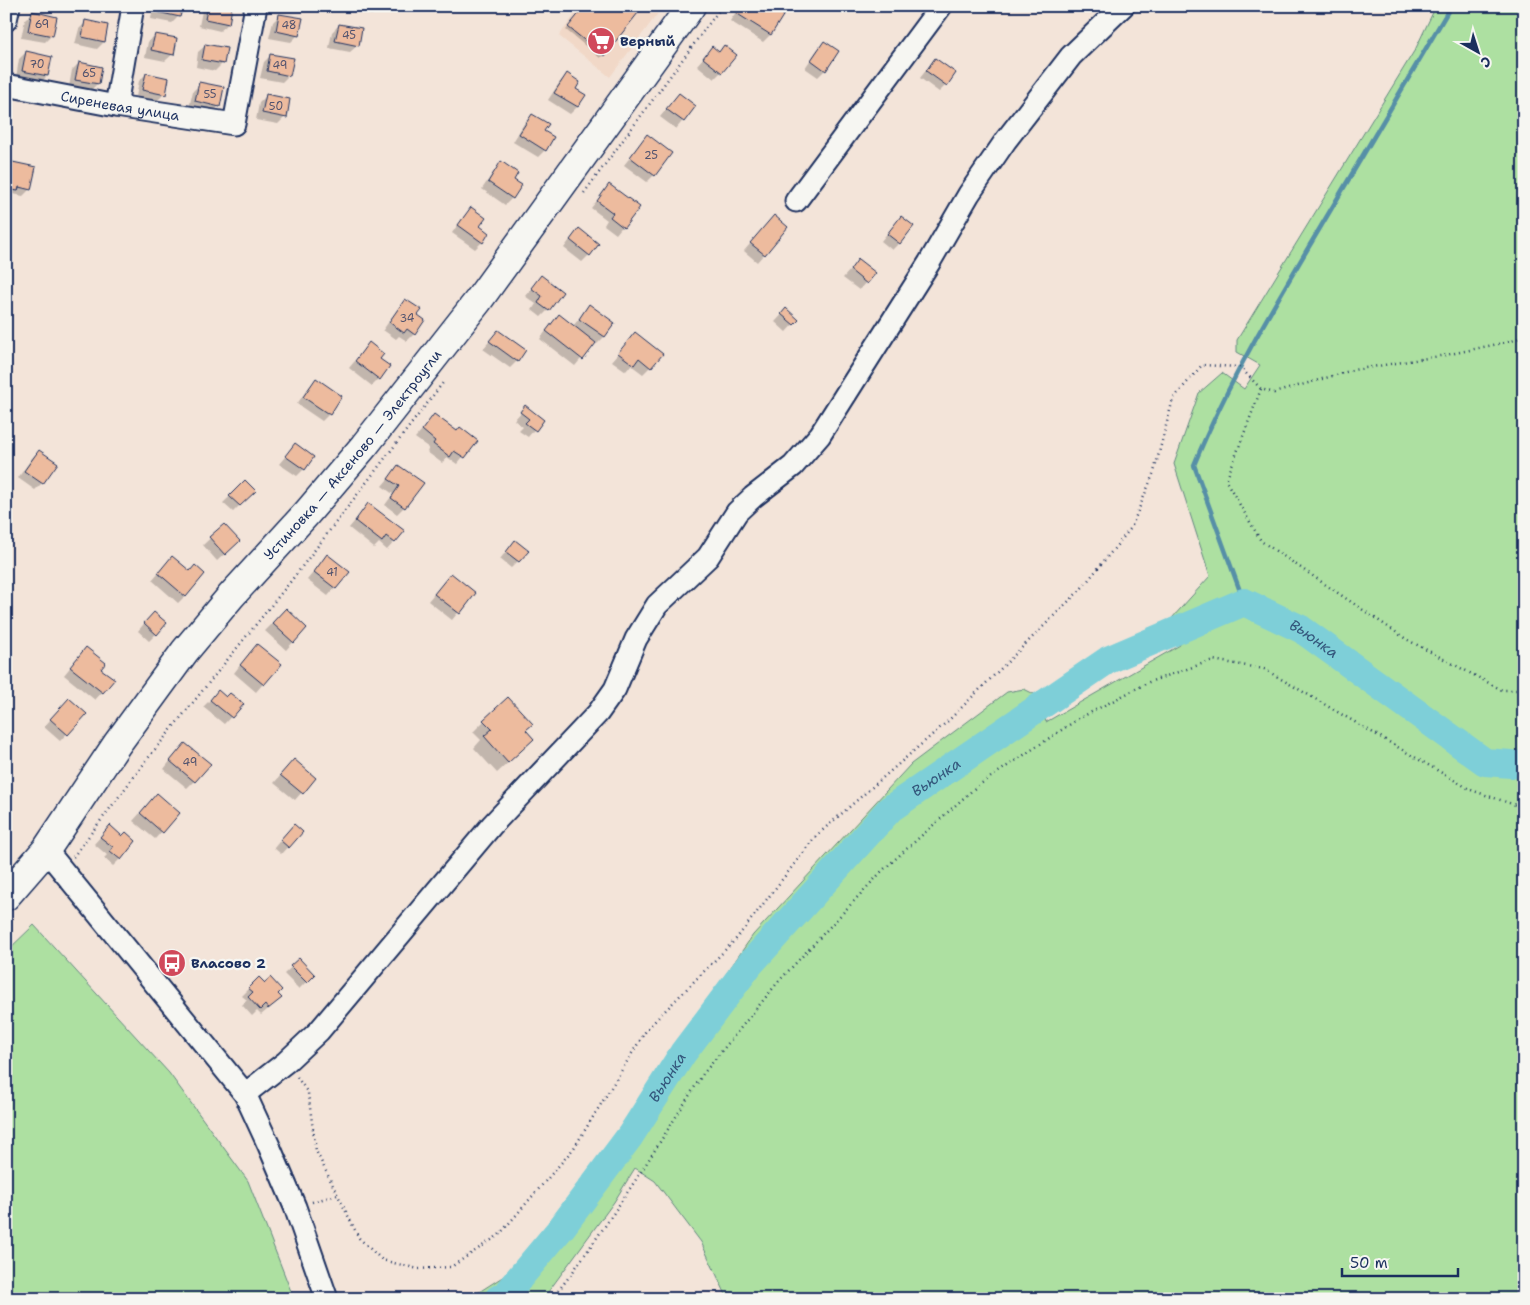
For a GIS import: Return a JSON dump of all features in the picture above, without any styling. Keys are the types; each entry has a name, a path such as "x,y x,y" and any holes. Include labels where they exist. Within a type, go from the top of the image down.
{"main road":[{"name":"Устиновка — Аксеново — Электроугли","path":"6,896 46,850 117,744 185,650 364,446 478,301 684,9"}],"street":[{"path":"6,20 9,6"},
{"path":"116,106 133,6"},
{"name":"Сиреневая улица","path":"6,85 116,106 234,124 256,6"},
{"path":"796,201 941,6"},
{"path":"245,1094 286,1062 319,1031 492,825 598,713 615,689 636,639 657,605 708,557 737,512 793,466 820,435 930,263 969,194 1006,140 1071,56 1123,6"},
{"path":"46,850 245,1094 295,1207 327,1299"}],"path":[{"path":"286,1062 308,1093 316,1151 359,1238 382,1260 418,1269 451,1267 500,1235 574,1148 647,1029 736,939 816,836 948,721 1081,589 1130,528 1154,472 1173,399 1202,365 1240,367 1261,388 1274,393 1353,370 1455,353 1512,341 1524,336"},
{"path":"1261,388 1226,481 1261,541 1406,639 1502,690 1524,690"},
{"path":"552,1299 610,1218 703,1074 779,981 883,870 976,787 1078,719 1149,682 1213,660 1264,668 1472,790 1518,806 1524,805"},
{"path":"295,1207 337,1195"}],"shaded area":[{"path":"581,6 660,6 662,8 610,77 559,36"}],"green space":[{"path":"1436,6 1524,6 1524,1299 728,1299 701,1242 655,1181 635,1168 614,1202 543,1299 468,1299 504,1276 561,1213 753,935 911,764 1007,692 1024,689 1040,697 1046,722 1180,645 1172,618 1210,576 1174,464 1199,393 1222,373 1244,389 1260,365 1237,352 1237,340 1416,48"},
{"path":"34,925 169,1073 248,1181 294,1299 6,1299 6,952"}],"building":[{"path":"158,6 183,6 180,17 157,12"},
{"path":"208,6 232,7 229,24 205,19"},
{"name":"Верный","path":"585,6 630,6 638,13 604,56 568,27"},
{"path":"741,6 779,6 786,11 771,35 736,13"},
{"path":"32,11 57,17 53,36 28,31"},
{"path":"279,14 303,18 299,36 276,31"},
{"path":"85,20 108,25 105,42 82,37"},
{"path":"339,24 362,28 359,46 335,41"},
{"path":"155,34 177,38 174,55 151,50"},
{"path":"824,41 839,51 826,71 811,60"},
{"path":"205,44 227,48 224,64 202,60"},
{"path":"724,45 737,55 722,73 703,58 712,46 719,52"},
{"path":"26,51 52,57 48,76 22,71"},
{"path":"270,54 294,58 290,76 267,71"},
{"path":"935,58 956,73 947,86 926,71"},
{"path":"79,62 102,67 99,84 75,80"},
{"path":"146,73 169,78 166,95 142,90"},
{"path":"567,73 580,82 576,89 586,95 578,107 554,93"},
{"path":"199,82 224,87 220,107 195,101"},
{"path":"679,93 696,106 684,122 666,109"},
{"path":"266,94 290,99 287,118 262,113"},
{"path":"532,114 549,124 544,131 554,137 546,151 519,134"},
{"path":"647,134 672,153 655,176 630,157"},
{"path":"8,161 36,167 31,190 19,187 18,191 6,189"},
{"path":"501,161 518,173 514,180 522,185 513,199 488,182"},
{"path":"609,184 640,207 624,228 610,217 613,213 597,201"},
{"path":"471,207 486,218 480,226 489,233 483,243 458,225"},
{"path":"774,215 788,227 765,255 750,243"},
{"path":"901,216 914,226 900,244 887,234"},
{"path":"579,228 599,244 590,256 570,240"},
{"path":"858,259 876,273 867,284 850,270"},
{"path":"541,275 563,292 549,311 538,303 542,296 531,288"},
{"path":"405,299 422,310 418,315 425,320 415,335 407,329 404,333 389,322"},
{"path":"589,304 615,323 605,337 579,319"},
{"path":"786,308 799,320 794,325 781,314"},
{"path":"559,314 596,343 583,360 546,331"},
{"path":"498,330 526,350 518,362 489,341"},
{"path":"635,332 663,354 651,368 639,358 634,365 618,353"},
{"path":"369,342 384,354 380,359 390,366 380,380 355,361"},
{"path":"316,378 342,396 330,415 303,397"},
{"path":"525,405 544,420 536,431 525,423 529,419 520,412"},
{"path":"434,414 457,431 460,427 478,441 465,458 454,451 450,457 433,444 435,441 422,430"},
{"path":"295,443 314,457 305,470 285,456"},
{"path":"39,450 58,463 43,484 24,471"},
{"path":"398,465 424,483 405,508 391,498 399,486 388,479"},
{"path":"245,480 256,491 240,506 229,496"},
{"path":"368,503 405,531 395,543 386,536 382,542 355,521"},
{"path":"224,524 240,541 225,555 209,537"},
{"path":"515,540 529,551 519,562 506,552"},
{"path":"327,554 350,572 336,589 314,572"},
{"path":"172,556 190,571 195,565 205,574 186,597 158,573"},
{"path":"451,573 476,593 460,614 434,594"},
{"path":"286,608 307,628 294,643 272,623"},
{"path":"154,612 167,623 157,635 144,623"},
{"path":"257,644 282,664 264,685 240,665"},
{"path":"86,647 106,663 101,669 115,679 103,693 70,667"},
{"path":"218,690 226,697 230,693 244,704 232,718 210,700"},
{"path":"508,697 533,724 526,730 534,739 508,763 484,736 492,729 483,720"},
{"path":"69,698 87,714 68,735 50,719"},
{"path":"185,743 211,764 195,782 170,761"},
{"path":"294,759 316,778 303,794 280,775"},
{"path":"157,793 180,813 163,833 140,813"},
{"path":"294,824 303,832 289,848 280,840"},
{"path":"110,825 122,836 126,832 136,841 121,860 110,851 113,847 100,837"},
{"path":"299,958 315,975 307,983 290,966"},
{"path":"259,977 265,983 270,977 282,990 278,994 282,998 268,1009 265,1005 260,1010 248,997 253,992 248,988"}],"waterway":[{"path":"1244,602 1194,465 1207,434 1269,315 1451,6"},
{"name":"Вьюнка","path":"498,1299 505,1295 562,1227 630,1136 683,1053 750,964 890,809 1108,660 1244,602 1301,629 1485,762 1524,765"}],"place":[{"name":"Верный","path":"601,41"},
{"name":"Власово 2","path":"172,963"}]}
